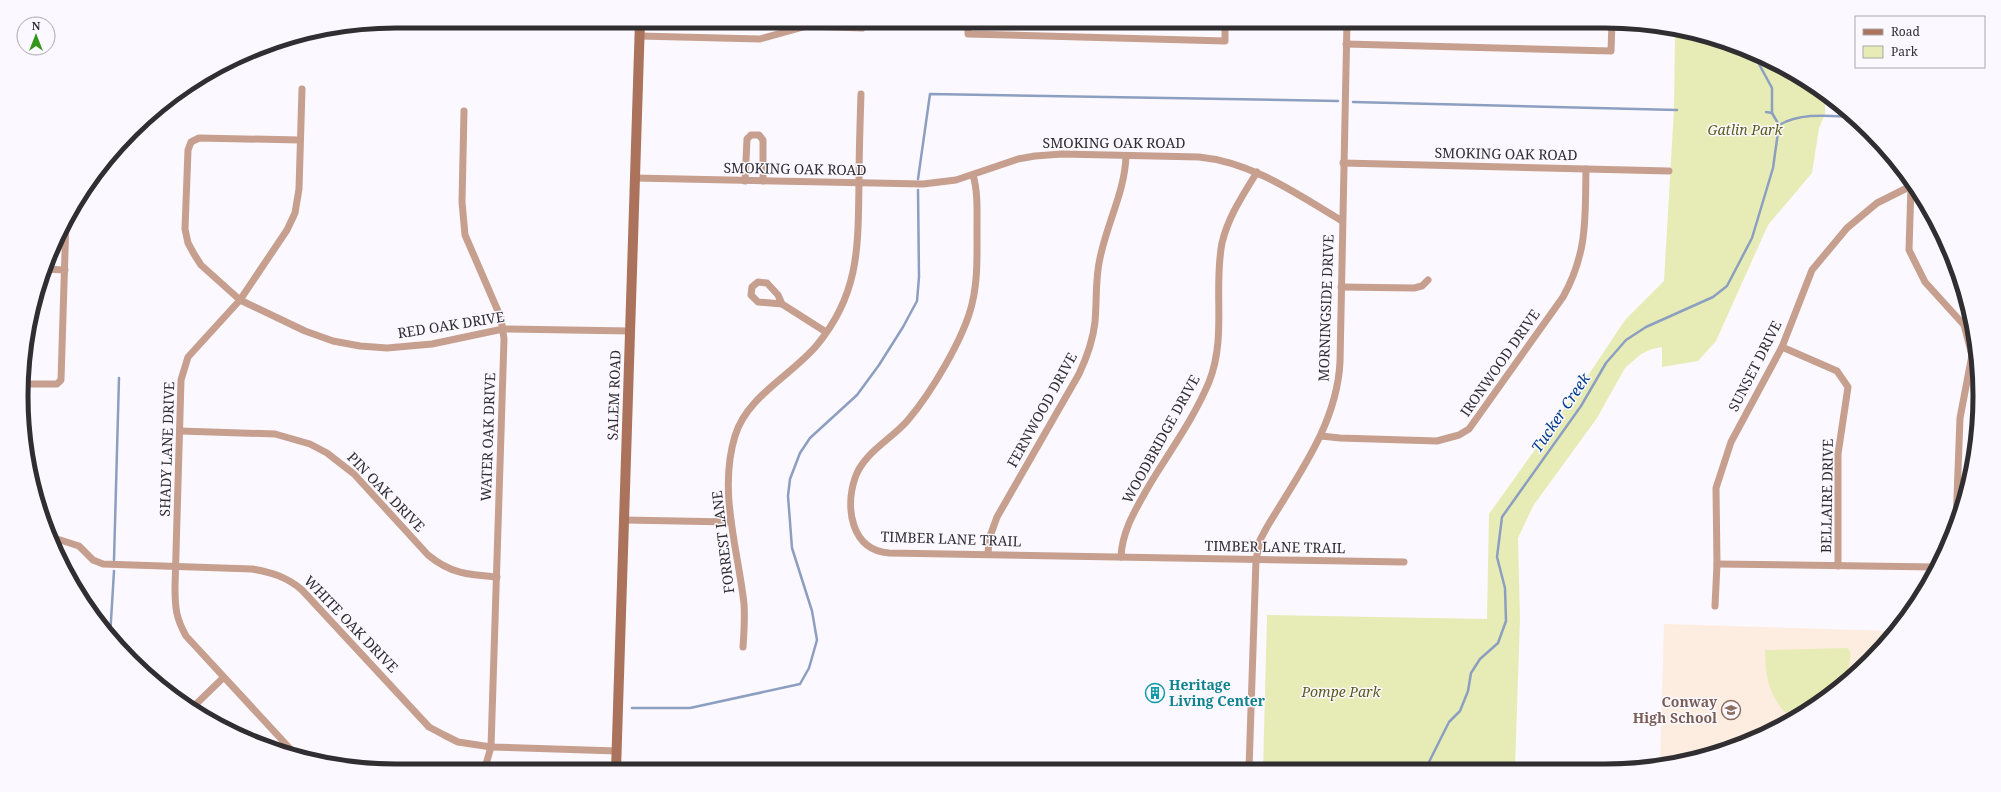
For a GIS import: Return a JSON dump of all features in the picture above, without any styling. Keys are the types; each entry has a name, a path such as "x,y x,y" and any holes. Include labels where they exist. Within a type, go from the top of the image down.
{"main road":[{"name":"SALEM ROAD","path":"616,764 640,28"}],"street":[{"path":"639,36 760,39 800,28"},
{"path":"968,28 968,34 1225,41 1225,28"},
{"name":"MORNINGSIDE DRIVE","path":"1249,764 1256,560 1260,540 1321,436 1331,414 1338,387 1347,28"},
{"path":"1346,44 1611,51 1612,28"},
{"name":"SHADY LANE DRIVE","path":"289,747 223,678 186,636 178,620 175,606 175,567 181,380 188,358 240,300 287,230 295,213 299,189 302,90"},
{"name":"FORREST LANE","path":"743,647 744,605 731,522 730,457 735,434 756,401 808,355 826,332 842,305 854,270 858,245 861,94"},
{"name":"WATER OAK DRIVE","path":"464,111 462,202 465,235 501,318 503,329 491,747 486,764"},
{"path":"745,181 747,139 755,135 759,135 763,140 763,181"},
{"name":"RED OAK DRIVE","path":"300,140 199,138 191,142 188,150 185,229 188,243 202,265 240,300 305,331 333,341 374,348 404,348 432,344 503,329 630,331"},
{"name":"SMOKING OAK ROAD","path":"635,178 928,184 956,180 1018,159 1034,156 1062,154 1215,158 1257,172 1342,222"},
{"name":"FERNWOOD DRIVE","path":"988,554 988,539 997,517 1079,374 1086,359 1095,322 1099,259 1111,214 1124,181 1126,156"},
{"name":"SMOKING OAK ROAD","path":"1343,163 1669,171"},
{"name":"IRONWOOD DRIVE","path":"1321,436 1437,441 1459,435 1469,429 1558,303 1571,282 1579,261 1584,238 1586,169"},
{"name":"WOODBRIDGE DRIVE","path":"1121,557 1123,538 1127,527 1141,500 1203,395 1213,370 1219,330 1222,244 1233,213 1257,172"},
{"name":"TIMBER LANE TRAIL","path":"973,174 977,189 976,265 972,304 964,330 915,410 897,432 869,457 858,471 852,493 851,512 856,534 864,544 876,550 889,553 1404,562"},
{"name":"SUNSET DRIVE","path":"1715,606 1717,564 1716,488 1731,442 1782,347 1812,270 1847,228 1877,203 1908,188"},
{"path":"1912,193 1909,250 1925,282 1964,325 1970,347"},
{"path":"29,384 59,383 61,377 66,234"},
{"path":"51,269 65,270"},
{"path":"1341,287 1414,288 1422,286 1428,280"},
{"path":"782,304 826,332"},
{"name":"BELLAIRE DRIVE","path":"1782,347 1837,371 1848,387 1838,454 1838,566"},
{"path":"1957,501 1960,418 1971,360"},
{"name":"PIN OAK DRIVE","path":"180,431 275,434 310,444 327,453 354,474 428,555 438,563 449,570 464,574 497,577"},
{"path":"624,520 731,522"},
{"name":"WHITE OAK DRIVE","path":"57,539 79,546 93,560 102,564 252,569 268,571 288,580 302,590 429,727 458,742 491,747 617,750"},
{"path":"1717,564 1930,568"},
{"path":"196,704 223,678"}],"shaded area":[{"name":"Conway High School","path":"1664,624 1888,631 1848,673 1829,688 1789,715 1746,736 1723,744 1677,757 1660,760"}],"green space":[{"path":"1675,35 1746,56 1789,77 1825,101 1825,114 1819,128 1812,173 1768,225 1716,341 1698,361 1662,367 1662,347 1652,349 1641,354 1625,368 1597,418 1533,506 1518,538 1520,619 1515,764 1263,764 1267,615 1487,619 1489,514 1589,374 1625,320 1664,281 1674,109"},
{"path":"1847,648 1851,653 1847,673 1829,688 1788,715 1777,703 1773,695 1767,678 1765,650"}],"waterway":[{"name":"Tucker Creek","path":"1428,764 1449,722 1460,711 1468,691 1471,673 1480,659 1498,643 1506,621 1505,588 1497,557 1502,517 1581,406 1606,363 1626,340 1646,327 1713,297 1727,286 1752,238 1773,168 1779,125 1772,113 1772,88 1757,61"},
{"path":"918,179 930,94 1338,101"},
{"path":"1353,102 1677,110"},
{"name":"Tucker Creek","path":"1766,112 1772,113"},
{"path":"1779,125 1807,116 1845,117"},
{"path":"632,708 690,708 800,684 809,668 817,640 812,611 792,548 788,496 790,479 800,453 810,438 857,395 879,365 903,327 917,301 919,277 918,190"},
{"path":"114,560 119,378"},
{"path":"111,628 114,571"}],"place":[{"name":"Heritage Living Center","path":"1155,693"},
{"name":"Conway High School","path":"1731,710"}],"park label":[{"name":"Gatlin Park","path":"1745,130"},
{"name":"Pompe Park","path":"1341,692"}]}
